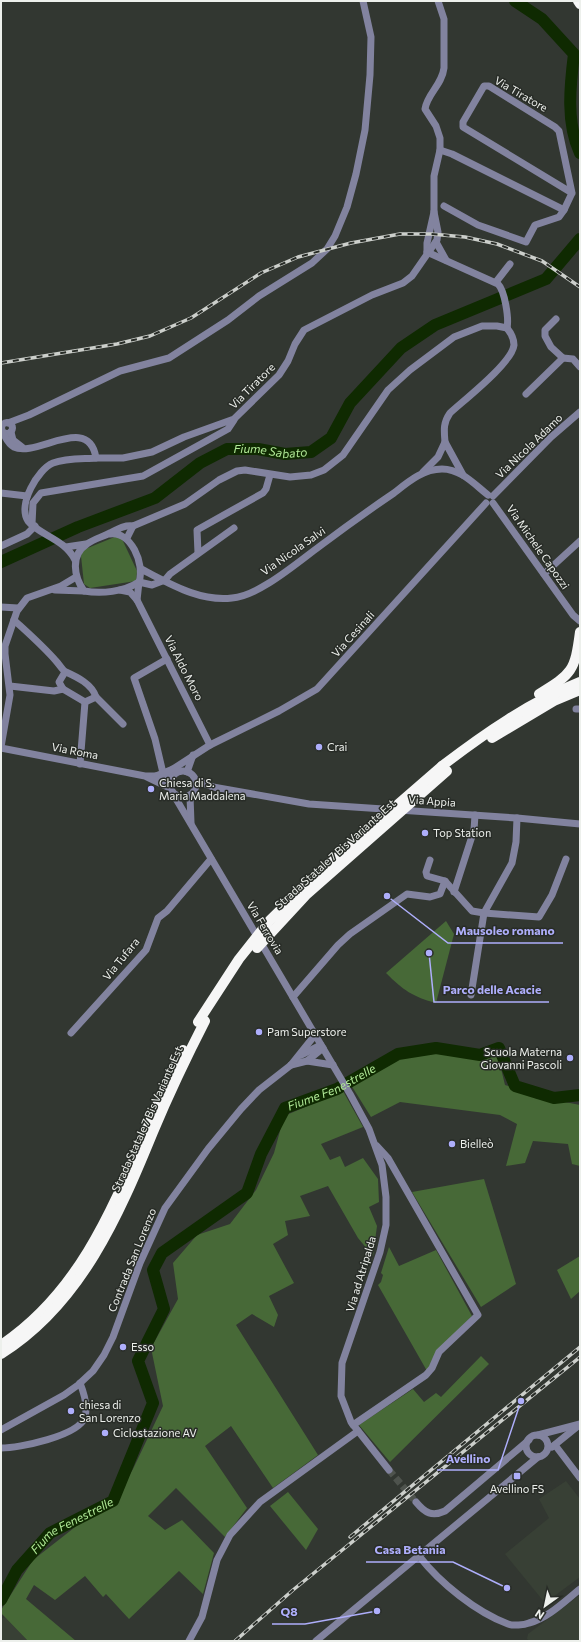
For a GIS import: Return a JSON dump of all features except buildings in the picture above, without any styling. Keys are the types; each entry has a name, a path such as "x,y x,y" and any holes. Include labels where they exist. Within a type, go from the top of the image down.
{"highway":[{"path":"520,712 535,697 563,680 571,671 576,658 580,632"},
{"name":"Strada Statale 7 Bis Variante Est","path":"1,1345 31,1321 50,1302 72,1277 86,1257 114,1206 173,1069 201,1022 241,968 289,911 444,768 520,712 560,690 580,682"},
{"name":"Strada Statale 7 Bis Variante Est","path":"444,768 554,701 580,690"},
{"name":"Strada Statale 7 Bis Variante Est","path":"1,1354 20,1341 54,1308 82,1275 99,1249 129,1190 201,1022"}],"street":[{"path":"96,458 92,447 80,438 65,438 33,448 19,449 10,444 5,429 29,415 120,371 169,358 228,320 259,296 312,263 327,249 335,236 347,207 356,174 365,130 370,75 371,37 363,1"},
{"name":"Via Tiratore","path":"34,525 33,503 41,493 110,483 143,476 228,429 234,419 285,368 295,344 304,330 372,295 403,283 412,276 436,242 438,232 434,212 434,176 440,150 439,133 425,110 428,99 443,76 444,19 438,1"},
{"name":"Via Tiratore","path":"484,86 489,86 555,127 559,131 572,193 464,129 463,122 484,86"},
{"path":"440,150 452,154 564,210"},
{"path":"444,206 478,225 526,242 535,225 559,217 572,193"},
{"name":"Via Tiratore","path":"428,252 427,243 434,212"},
{"path":"436,242 446,260"},
{"path":"428,252 496,282 502,290 507,314 507,328 512,335 514,347 509,357 501,366 450,412 445,420 445,442 463,475"},
{"path":"496,282 510,264"},
{"path":"556,319 545,330 545,336 551,347 563,358 573,359 580,367"},
{"path":"66,547 86,544 124,526 133,526 185,504 219,480 236,471 245,470 270,475 296,477 314,474 324,470 343,455 388,390 410,370 454,337 482,326 498,326 507,328"},
{"path":"526,394 563,358"},
{"name":"Via Nicola Adamo","path":"490,499 551,437 580,412"},
{"name":"Via Tiratore","path":"27,496 34,481 52,463 96,458 123,458 152,452 184,437 234,419"},
{"path":"421,474 434,459 445,442"},
{"path":"434,459 436,469"},
{"path":"421,474 436,469 454,470 463,475"},
{"name":"Via Nicola Salvi","path":"141,569 192,593 217,599 232,598 252,592 284,572 421,474"},
{"path":"198,554 197,530 263,493 270,475"},
{"name":"Via Michele Capozzi","path":"463,475 490,499 573,615 580,621"},
{"path":"1,493 27,496 26,516 34,525 66,547 75,560 76,577 84,591"},
{"name":"Via Cesinali","path":"173,772 193,755 210,745 279,711 317,689 336,670 490,499"},
{"path":"1,546 27,534 34,525"},
{"path":"126,538 133,526"},
{"path":"137,600 142,591 152,584 165,580 170,574 234,528"},
{"path":"109,534 116,533 126,538 137,557 141,569 137,600"},
{"path":"544,574 580,541"},
{"path":"75,560 86,544"},
{"path":"1,748 10,695 10,686 4,654 5,646 18,608 27,598 68,582 76,577"},
{"path":"48,590 84,591 98,594 118,590 139,582 152,584"},
{"path":"118,590 130,592 137,600"},
{"name":"Via Aldo Moro","path":"137,600 210,745"},
{"path":"1,607 18,608"},
{"path":"1,607 15,618 52,656 65,672 72,674 89,685 96,696 123,724"},
{"path":"163,773 154,739 134,678 167,659"},
{"path":"65,672 59,682 63,689 85,702"},
{"path":"10,686 54,691 63,689"},
{"path":"85,702 96,696"},
{"path":"80,764 85,702"},
{"name":"Via Roma","path":"1,748 145,776 156,776 173,772"},
{"path":"187,772 193,755"},
{"path":"191,826 192,794 197,784 196,780 187,772 173,772 170,781 171,790 183,798 192,794"},
{"name":"Via Roma","path":"156,776 163,773 173,772"},
{"name":"Via Roma","path":"145,776 171,790"},
{"name":"Via Appia","path":"196,780 213,787 309,804 517,818 580,824"},
{"name":"Via Appia","path":"192,794 213,787"},
{"name":"Via Ferrovia","path":"171,790 339,1076"},
{"path":"454,892 474,830 475,815"},
{"path":"471,995 484,913 512,863 516,842 517,818"},
{"name":"Via Tufara","path":"71,1033 146,950 158,918 167,911 211,859"},
{"path":"430,860 426,872 428,876 446,881 472,911 539,917 552,895 566,859"},
{"path":"293,997 350,934 407,894 430,897 440,894 446,881"},
{"name":"Contrada San Lorenzo","path":"1,1430 64,1395 80,1384 93,1371 113,1337 140,1264 165,1208 208,1149 241,1109 264,1085 291,1065 315,1035"},
{"name":"Contrada San Lorenzo","path":"297,1057 322,1047"},
{"name":"Contrada San Lorenzo","path":"307,1061 322,1047"},
{"name":"Contrada San Lorenzo","path":"291,1065 307,1061 333,1065"},
{"name":"Via ad Atripalda","path":"339,1076 350,1094 374,1143 382,1165 386,1197 386,1225 372,1276 342,1364 340,1396 355,1428 389,1470"},
{"path":"190,1641 202,1617 217,1560 230,1535 260,1502 355,1428 426,1376 432,1368 439,1352 447,1342 478,1315 388,1158 374,1143"},
{"path":"1,1448 28,1444 63,1435 74,1429 85,1417 85,1395 80,1384"},
{"path":"416,1502 422,1510 431,1514 437,1514 445,1511 535,1436 580,1424"},
{"path":"514,1452 521,1449 532,1454 544,1455 548,1449 580,1424"},
{"path":"535,1436 545,1439 548,1449"},
{"path":"316,1641 526,1466 532,1454 529,1440"},
{"path":"555,1445 580,1478"},
{"path":"419,1556 431,1571 473,1605 510,1625 530,1623 551,1612 580,1589"}],"shaded area":[{"path":"566,1481 580,1499 580,1577 545,1603 505,1554 549,1518 539,1499"},
{"path":"580,1595 580,1641 530,1641 527,1639 528,1634"},
{"path":"5,1617 28,1641 1,1641 1,1619"}],"green space":[{"path":"117,536 122,539 137,571 136,581 90,588 84,584 81,556 83,550"},
{"path":"446,921 454,934 436,1003 409,992 386,973"},
{"path":"434,1050 479,1057 497,1052 505,1085 550,1099 580,1105 580,1166 572,1164 568,1144 533,1141 525,1163 506,1166 517,1124 500,1115 400,1102 371,1117 351,1085 398,1057"},
{"path":"343,1091 363,1127 321,1144 330,1160 340,1156 345,1167 363,1158 378,1179 379,1202 369,1207 377,1226 373,1256 358,1238 328,1186 300,1196 310,1216 285,1221 288,1235 273,1244 294,1283 269,1296 278,1315 274,1327 252,1314 236,1325 318,1455 273,1488 231,1426 205,1446 247,1508 225,1537 176,1488 148,1516 165,1530 182,1520 214,1553 203,1594 179,1571 129,1619 106,1594 103,1597 85,1576 55,1600 34,1585 26,1599 76,1641 28,1641 1,1613 1,1610 33,1560 79,1524 112,1506 133,1469 163,1406 151,1348 178,1299 173,1263 197,1235 230,1224 256,1190 274,1153 284,1116"},
{"path":"484,1179 516,1284 481,1307 412,1192"},
{"path":"389,1247 399,1266 436,1250 472,1316 436,1352 427,1371 378,1285 381,1282 383,1275 381,1273"},
{"path":"580,1256 580,1291 571,1299 557,1270"},
{"path":"481,1356 489,1364 390,1462 359,1425 413,1389 424,1402 436,1393 441,1397"},
{"path":"288,1492 318,1529 306,1550 270,1506"}],"waterway":[{"name":"Fiume Sabato","path":"515,1 542,19 574,54 570,104 573,129 580,153"},
{"name":"Fiume Sabato","path":"1,562 78,527 155,498 200,463 227,449 258,449 285,454 311,452 331,438 350,403 401,348 435,325 546,279 580,239"},
{"name":"Fiume Fenestrelle","path":"1,1600 17,1570 50,1533 113,1501 153,1403 138,1361 164,1309 153,1270 162,1253 247,1193 261,1154 285,1108 337,1089 398,1054 436,1048 480,1055 499,1048 515,1086 554,1098 580,1095"}],"tunnel":[{"path":"389,1470 416,1502"}],"railway":[{"path":"1,363 117,344 150,336 191,318 261,273 298,257 351,243 400,234 431,234 465,237 497,244 542,261 580,287"},
{"path":"350,1537 580,1347"},
{"path":"235,1641 293,1590 580,1357"}],"place":[{"name":"Crai","path":"319,747"},
{"name":"Chiesa di S. Maria Maddalena","path":"151,789"},
{"name":"Top Station","path":"425,833"},
{"name":"Mausoleo romano","path":"387,896"},
{"name":"Parco delle Acacie","path":"429,953"},
{"name":"Pam Superstore","path":"259,1032"},
{"name":"Scuola Materna Giovanni Pascoli","path":"570,1058"},
{"name":"Bielleò","path":"452,1144"},
{"name":"Esso","path":"123,1347"},
{"name":"Avellino","path":"521,1401"},
{"name":"chiesa di San Lorenzo","path":"71,1411"},
{"name":"Ciclostazione AV","path":"105,1433"},
{"name":"Avellino FS","path":"517,1476"},
{"name":"Casa Betania","path":"507,1588"},
{"name":"Q8","path":"377,1611"}]}
